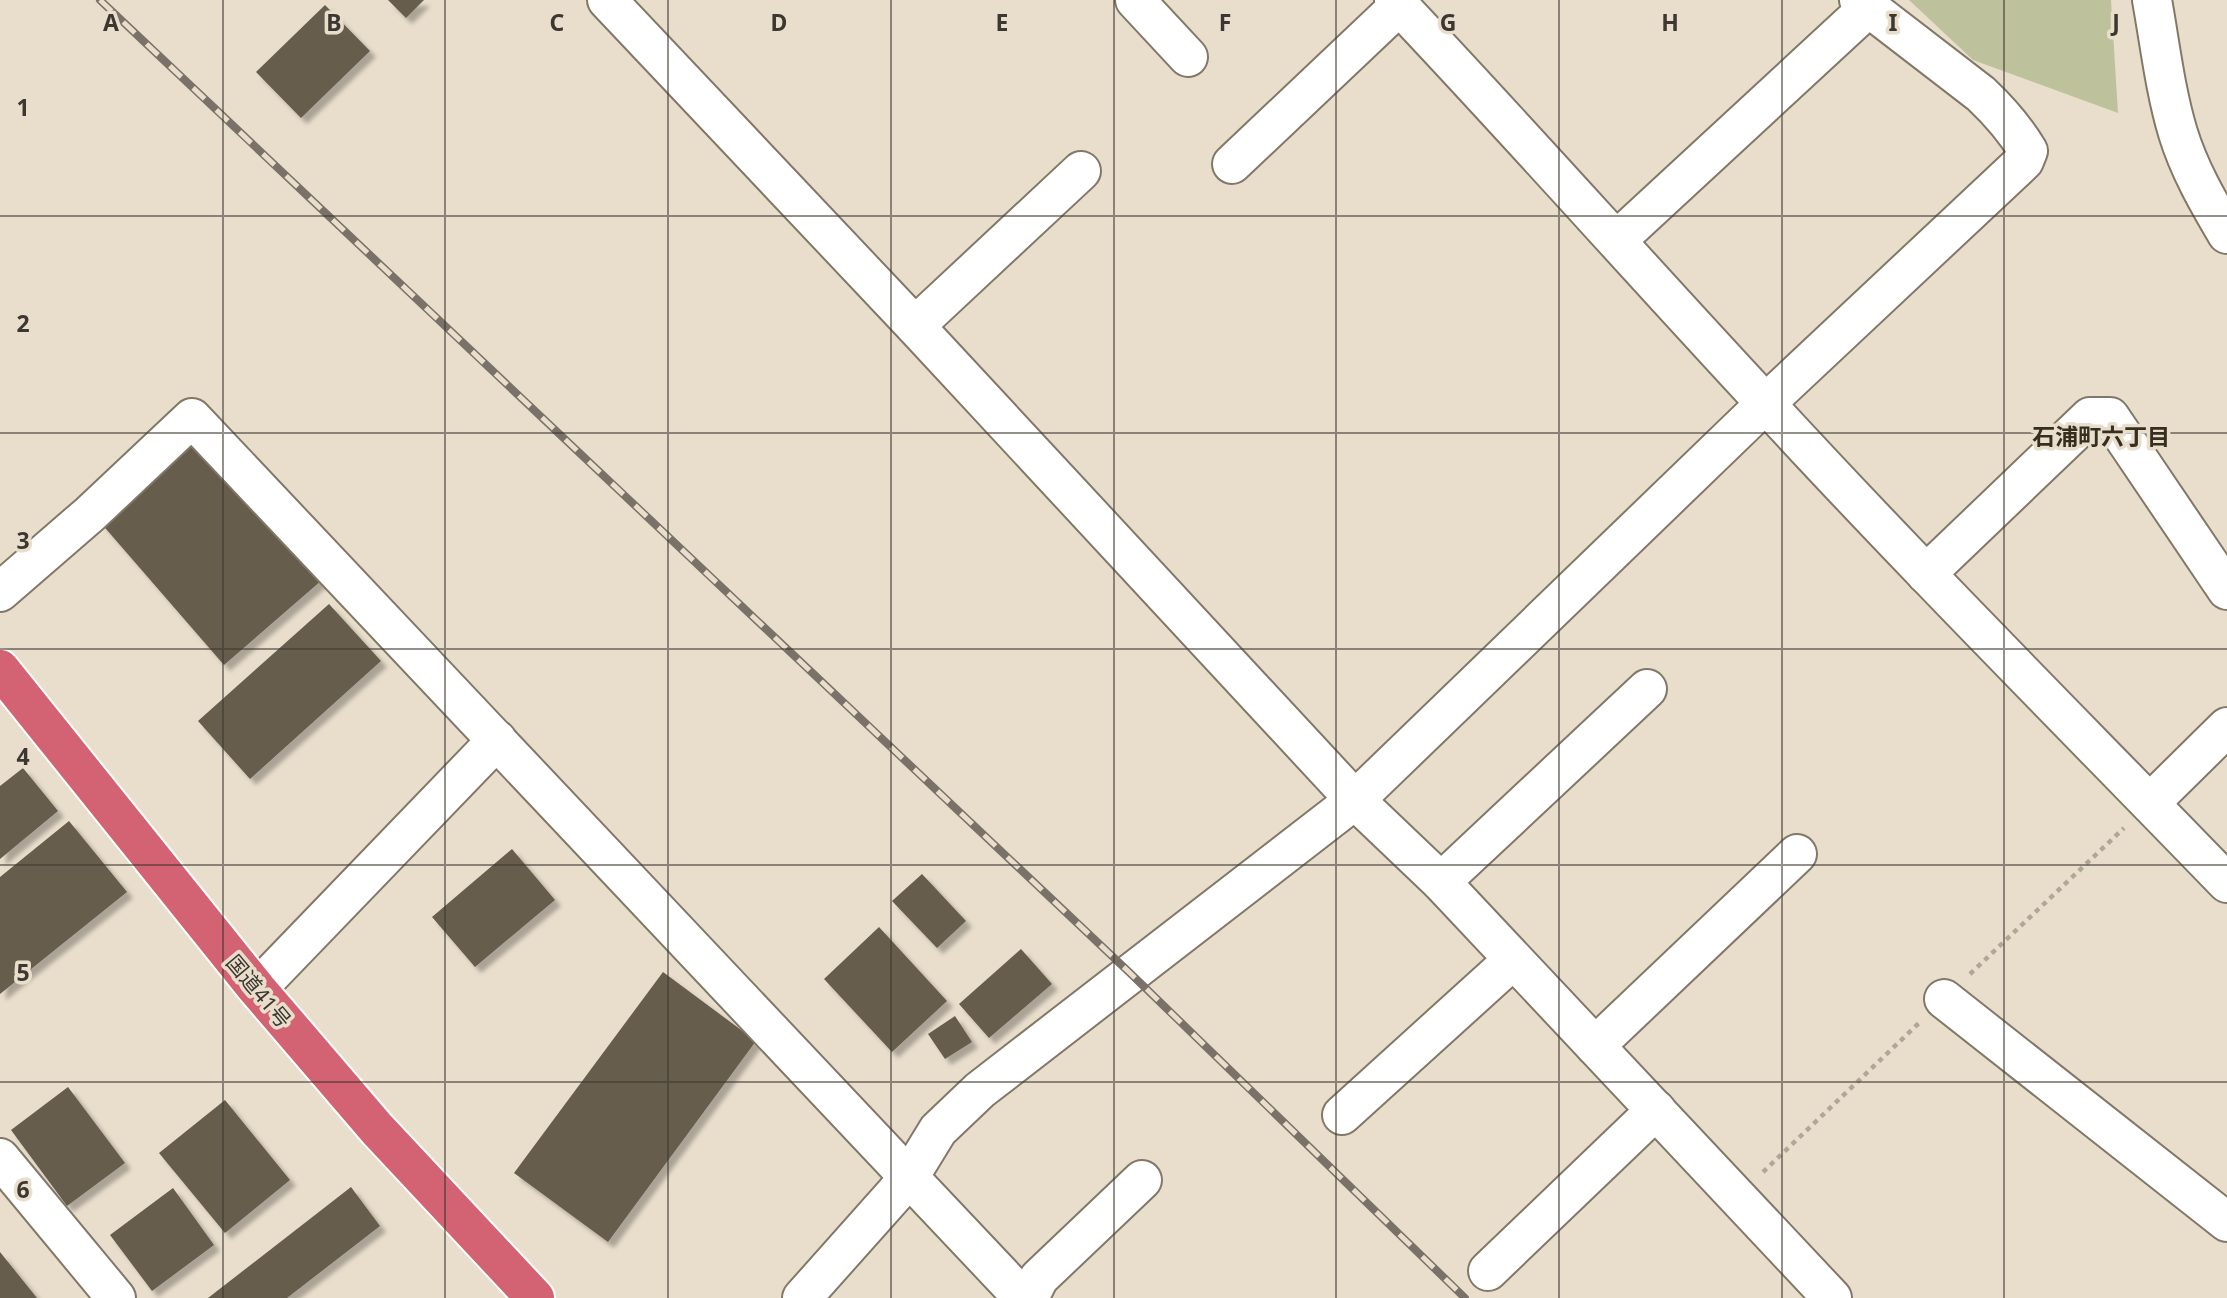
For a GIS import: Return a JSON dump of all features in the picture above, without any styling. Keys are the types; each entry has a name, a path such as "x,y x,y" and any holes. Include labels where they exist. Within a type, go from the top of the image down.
{"highway":[{"name":"国道41号","path":"0,669 257,989 377,1129 535,1298"}],"street":[{"path":"1135,0 1188,57"},
{"path":"2152,0 2178,132 2191,168 2227,234"},
{"path":"616,3 1355,800 1441,882 1832,1298"},
{"path":"1231,164 1396,3 1617,240 1765,404 1926,574 2227,883"},
{"path":"802,1298 908,1179 938,1130 980,1090 1355,800 1765,404 2025,161 2028,151 2019,135 1982,94 1864,3 1617,240"},
{"path":"915,326 1081,171"},
{"path":"1926,574 2090,417 2110,417 2227,590"},
{"path":"0,592 90,514 192,418 1023,1298"},
{"path":"1441,882 1647,689"},
{"path":"2150,803 2227,727"},
{"path":"257,989 498,740"},
{"path":"1595,1046 1797,854"},
{"path":"1342,1115 1513,960"},
{"path":"1944,999 2227,1222"},
{"path":"1488,1271 1656,1110"},
{"path":"0,1158 116,1298"},
{"path":"1029,1298 1039,1278 1142,1180"}],"green space":[{"path":"1909,0 2111,0 2118,113 1973,60"}],"building":[{"path":"388,0 424,0 406,18"},
{"path":"325,5 370,51 301,118 256,72"},
{"path":"196,437 322,580 224,665 100,522"},
{"path":"329,604 381,661 250,779 198,721"},
{"path":"23,768 58,811 0,859 0,786"},
{"path":"69,821 127,892 0,994 0,877"},
{"path":"512,849 555,900 475,967 432,917"},
{"path":"922,874 966,921 937,948 892,901"},
{"path":"879,927 947,1001 892,1052 824,979"},
{"path":"1021,949 1052,984 989,1038 959,1004"},
{"path":"663,972 756,1041 608,1242 514,1173"},
{"path":"955,1016 972,1042 945,1059 928,1034"},
{"path":"68,1087 125,1163 67,1206 11,1130"},
{"path":"225,1100 290,1180 225,1233 159,1153"},
{"path":"351,1187 380,1226 287,1298 208,1298"},
{"path":"173,1188 214,1245 152,1291 110,1235"},
{"path":"0,1252 37,1298 0,1298"}],"railway":[{"path":"100,0 1130,973 1465,1298"}],"district":[{"name":"石浦町六丁目","path":"2101,436"}]}
